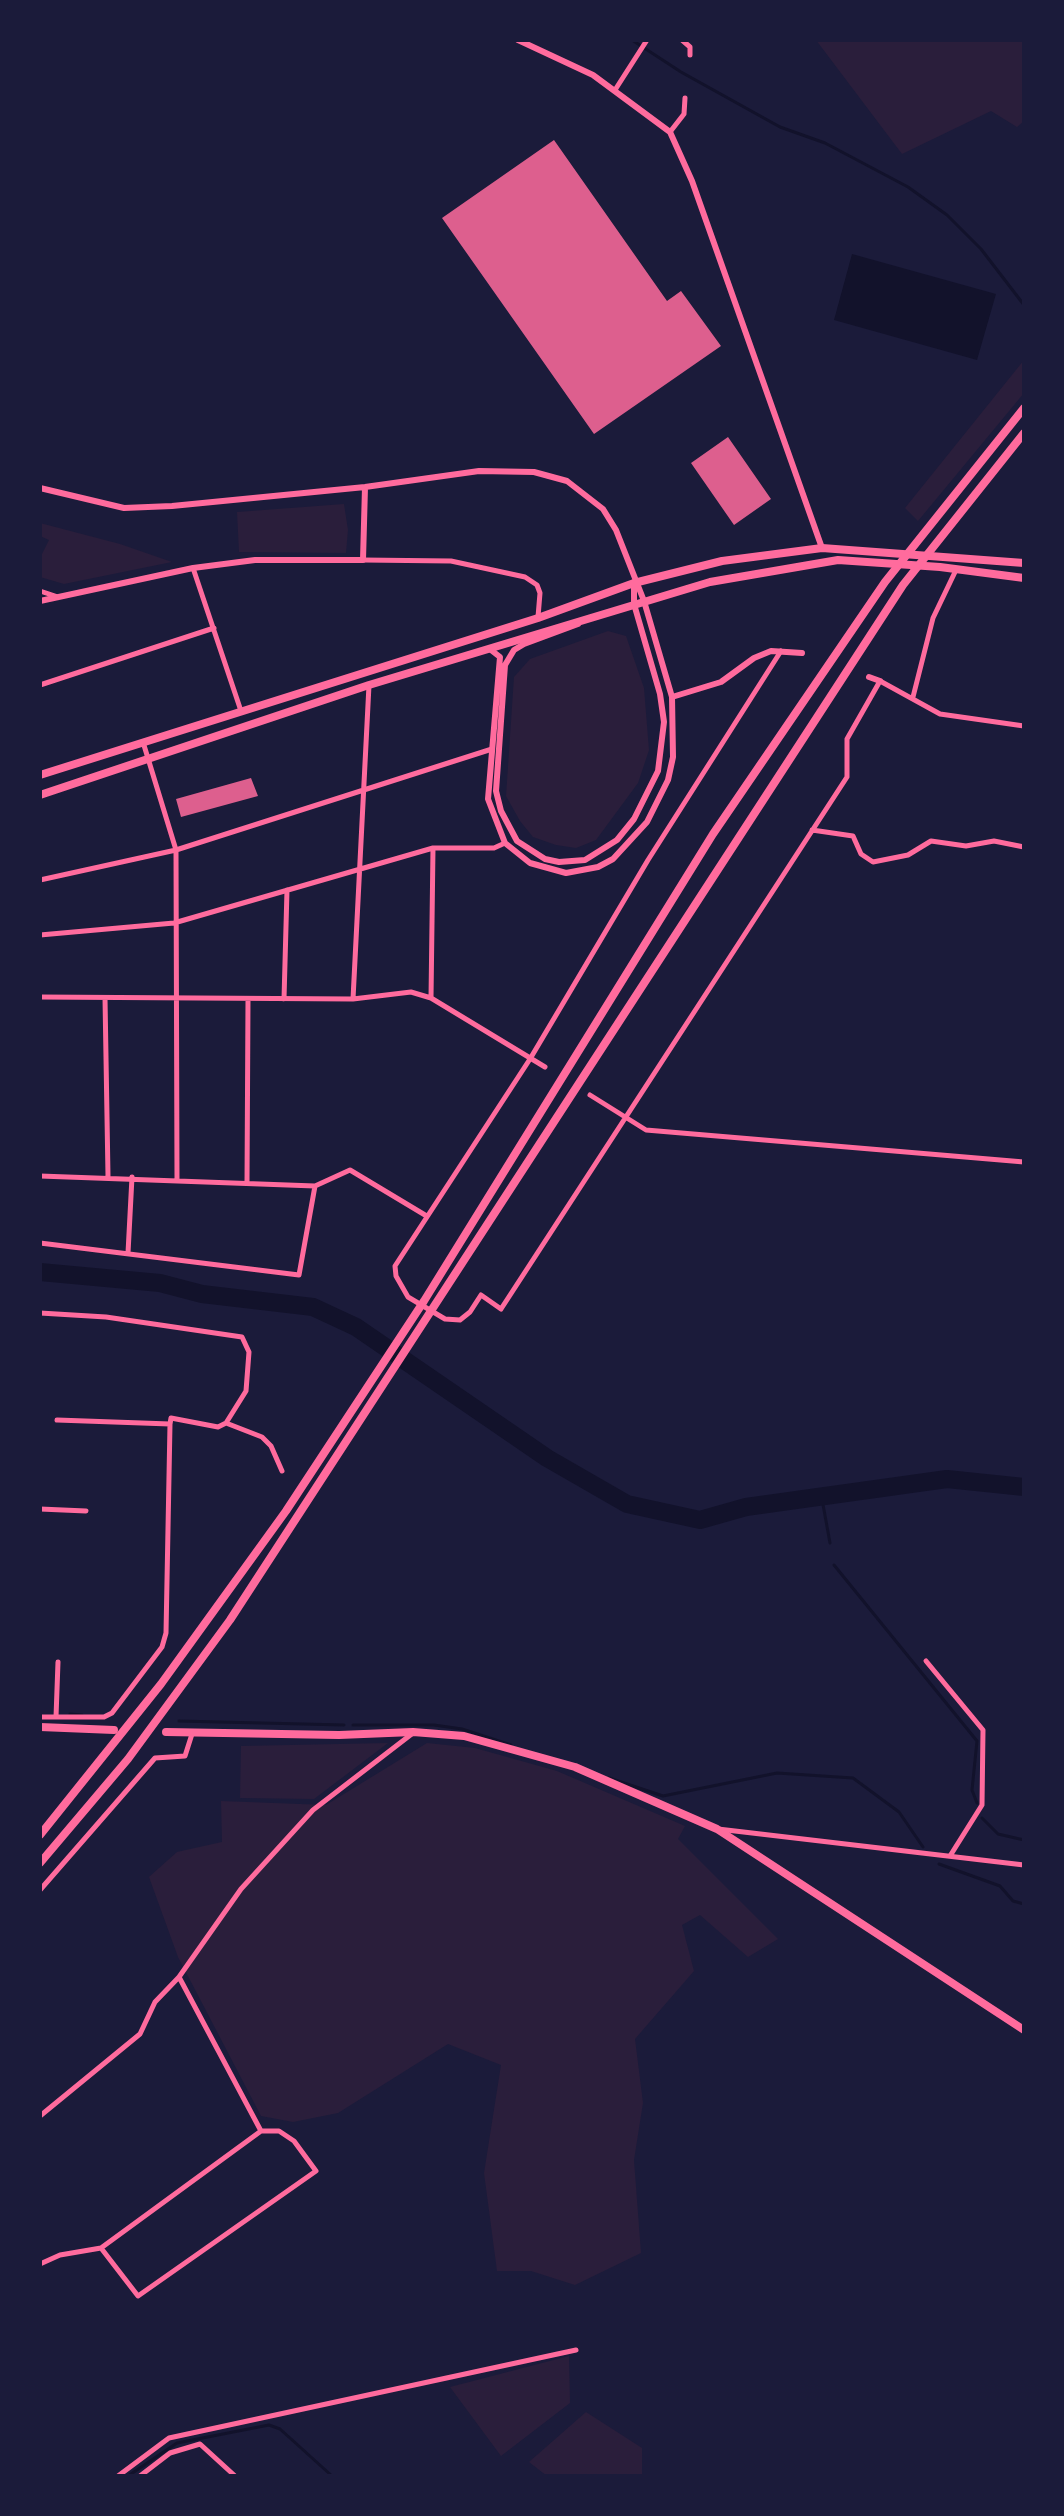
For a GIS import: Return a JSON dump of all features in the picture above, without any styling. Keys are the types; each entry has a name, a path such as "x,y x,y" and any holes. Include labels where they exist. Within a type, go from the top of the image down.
{"highway":[{"path":"40,1835 161,1684 372,1384 713,834 885,582 1024,408"},
{"path":"40,1863 178,1694 436,1308 741,829 903,585 1024,433"},
{"path":"40,775 538,618 634,583 722,561 822,548 1024,563"},
{"path":"40,795 369,685 710,582 838,560 1024,578"},
{"path":"40,1727 114,1730"},
{"path":"166,1732 413,1732 464,1736 575,1767 717,1829 1024,2030"}],"street":[{"path":"518,40 554,55 615,90 670,132 692,181 822,548"},
{"path":"615,90 647,40"},
{"path":"682,40 690,47 690,55"},
{"path":"670,132 684,114 685,98"},
{"path":"40,488 124,508 365,487 479,471 534,472 567,481 603,509 627,556 660,694 663,744 658,771 634,819 617,840 585,860 559,862 545,859 517,841 501,811 496,791 505,665 514,650 524,644 572,629 586,618"},
{"path":"363,560 365,487"},
{"path":"40,601 193,568 255,560 451,561 525,577 537,585 540,593 538,618"},
{"path":"193,568 241,712"},
{"path":"913,697 933,618 956,570"},
{"path":"40,591 60,598"},
{"path":"491,650 500,657 488,799 505,843 530,863 566,873 598,867 626,849 647,822 668,780 674,745 672,697 639,602"},
{"path":"40,685 214,628"},
{"path":"672,697 721,682 754,658 782,650 802,653"},
{"path":"782,650 648,860 530,1059 425,1215 395,1266 408,1297 445,1319 460,1320 470,1312 481,1295 501,1309 847,777 847,739 880,681"},
{"path":"869,677 913,697 940,714 1024,726"},
{"path":"353,999 369,685"},
{"path":"143,742 176,850 177,1179"},
{"path":"40,880 176,850 492,749"},
{"path":"812,830 853,836 861,854 873,862 908,855 931,841 966,846 994,841 1024,847"},
{"path":"40,935 174,923 433,848 494,848 505,843"},
{"path":"431,998 433,848"},
{"path":"284,999 287,890"},
{"path":"40,997 353,999 411,992 431,998 545,1067"},
{"path":"105,998 108,1176"},
{"path":"247,1183 248,999"},
{"path":"590,1095 646,1130 1024,1162"},
{"path":"40,1176 108,1176 315,1186 350,1170 425,1215"},
{"path":"128,1253 132,1177"},
{"path":"40,1243 299,1275 315,1186"},
{"path":"40,1313 106,1317 242,1337 249,1352 246,1391 226,1423 218,1427 171,1418 166,1633 162,1647 112,1713 104,1717 40,1717"},
{"path":"57,1420 170,1424"},
{"path":"226,1423 262,1437 271,1446 282,1471"},
{"path":"40,1509 86,1511"},
{"path":"926,1661 983,1730 982,1805 950,1856"},
{"path":"56,1717 58,1662"},
{"path":"40,2116 140,2034 155,2002 179,1977 241,1889 313,1810 413,1732"},
{"path":"40,1890 155,1758 185,1756 192,1734"},
{"path":"717,1829 1024,1865"},
{"path":"179,1977 261,2131"},
{"path":"40,2264 60,2255 101,2248 261,2131 279,2131 294,2141 316,2171 138,2296 101,2248"},
{"path":"118,2476 169,2438 576,2350"},
{"path":"140,2476 170,2453 200,2444 235,2476"}],"shaded area":[{"path":"816,40 1024,40 1024,121 1017,127 991,111 902,154"},
{"path":"852,254 996,294 977,360 834,320"},
{"path":"1024,360 1024,393 918,521 905,508"},
{"path":"344,504 348,530 346,553 239,552 237,512"},
{"path":"40,523 120,544 172,562 64,584 40,577 40,558 49,540 40,536"},
{"path":"608,631 626,636 644,688 649,750 638,783 596,840 576,848 556,845 533,837 506,796 514,677 530,659"},
{"path":"388,1743 314,1799 240,1798 241,1746"},
{"path":"427,1743 475,1748 557,1771 685,1826 678,1839 778,1939 748,1957 700,1915 682,1925 694,1971 635,2039 643,2103 634,2160 641,2253 575,2285 531,2271 497,2271 484,2173 501,2065 448,2044 338,2113 293,2122 261,2116 178,1957 149,1877 177,1852 222,1842 221,1801 326,1805"},
{"path":"569,2356 570,2403 501,2456 450,2387"},
{"path":"586,2412 642,2448 642,2476 547,2476 529,2462"}],"building":[{"path":"554,140 667,301 681,291 721,346 594,434 442,218"},
{"path":"728,437 771,499 734,525 691,463"},
{"path":"251,778 258,796 181,817 176,799"}],"waterway":[{"path":"632,40 681,72 780,127 825,143 908,187 947,215 981,249 1024,305"},
{"path":"40,1272 160,1283 202,1294 313,1307 356,1327 547,1458 627,1504 700,1520 746,1507 947,1479 1024,1487"},
{"path":"822,1499 830,1543"},
{"path":"834,1565 977,1741 972,1790 977,1803"},
{"path":"70,1714 82,1715"},
{"path":"179,1721 344,1725"},
{"path":"353,1725 434,1725 462,1729 511,1745"},
{"path":"609,1778 663,1796 777,1773 853,1778 899,1812 923,1847"},
{"path":"982,1818 998,1834 1024,1840"},
{"path":"939,1864 1000,1886 1013,1901 1024,1904"},
{"path":"128,2476 177,2443 269,2425 280,2429 332,2476"}]}
